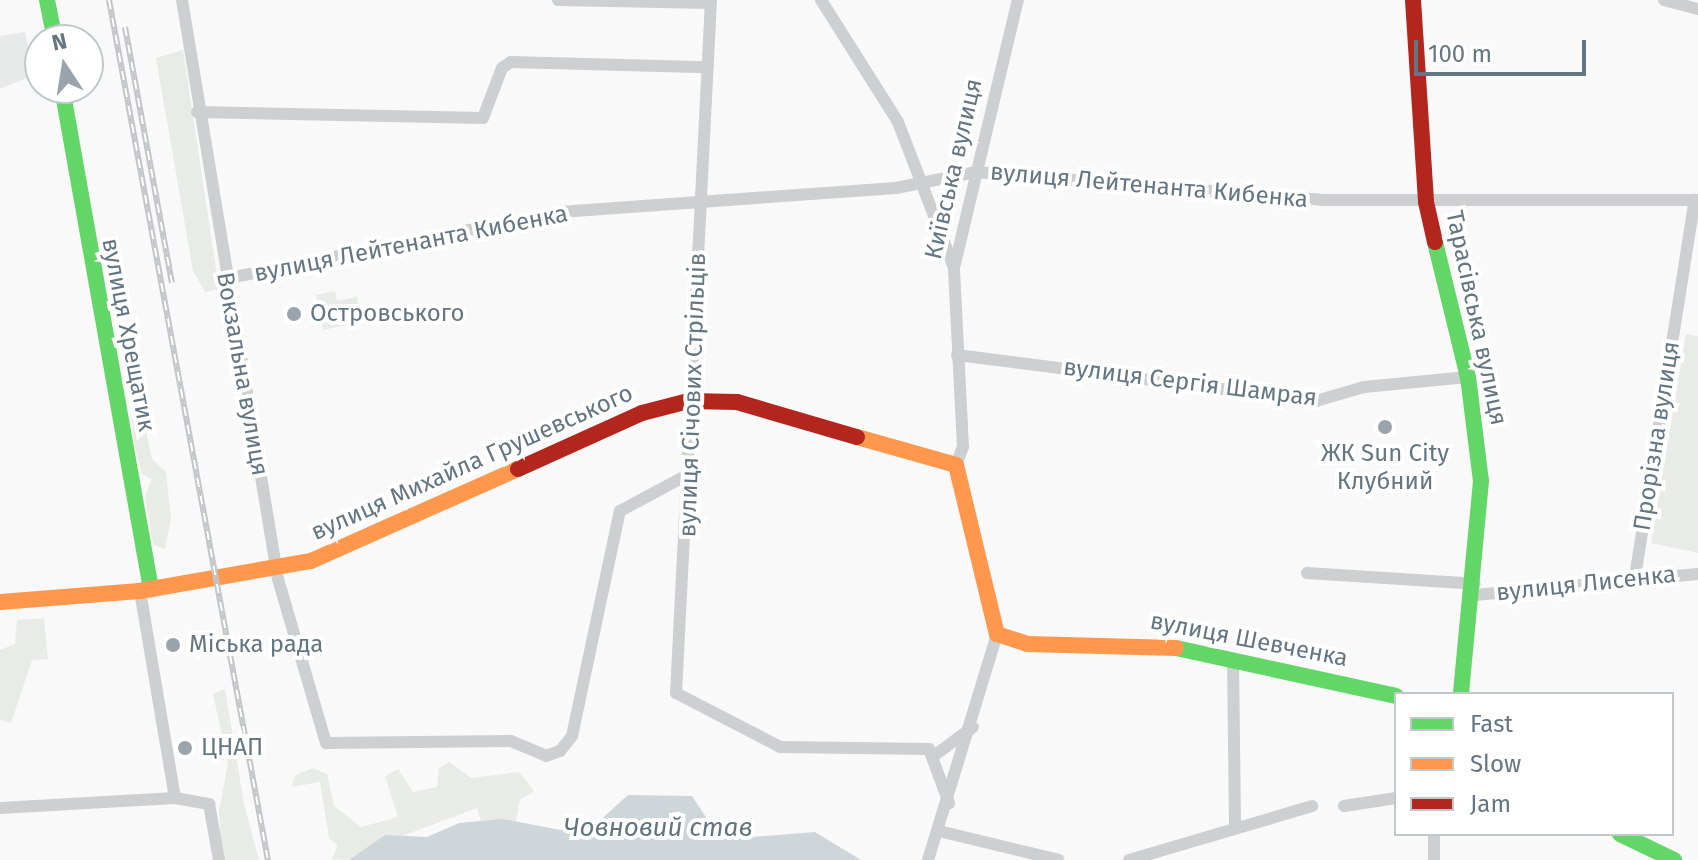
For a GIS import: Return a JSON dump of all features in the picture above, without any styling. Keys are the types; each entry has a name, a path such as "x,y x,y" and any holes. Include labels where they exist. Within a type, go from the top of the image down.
{"street":[{"path":"47,0 52,24"},
{"name":"Вокзальна вулиця","path":"182,0 224,279 277,568 292,644 326,743 511,741 546,756 560,751 572,736 620,511 691,473"},
{"path":"558,0 711,1"},
{"path":"821,0 898,122 925,184 954,268"},
{"name":"Київська вулиця","path":"928,860 973,727 997,634 956,465 963,447 954,268 1018,0"},
{"name":"Тарасівська вулиця","path":"1413,0 1426,202 1468,377 1481,481 1475,589 1461,692"},
{"path":"1664,0 1698,9"},
{"name":"вулиця Січових Стрільців","path":"711,1 688,401 691,473 676,693 780,747 905,745 935,755"},
{"path":"197,112 483,118 502,68 511,62 707,67"},
{"name":"вулиця Хрещатик","path":"65,104 146,590"},
{"name":"вулиця Лейтенанта Кибенка","path":"224,279 560,212 700,205 925,184 976,172 1426,202 1696,200"},
{"name":"Прорізна вулиця","path":"1635,577 1696,200"},
{"name":"вулиця Сергія Шамрая","path":"957,355 1316,401 1364,387 1468,377"},
{"name":"вулиця Михайла Грушевського","path":"0,602 146,590 330,556 642,413 688,401 785,411 956,465"},
{"name":"вулиця Лисенка","path":"1307,573 1475,589 1698,574"},
{"path":"146,590 175,798"},
{"name":"вулиця Шевченка","path":"997,634 1027,644 1113,641 1233,660 1394,696"},
{"path":"1233,660 1235,825"},
{"path":"949,803 935,755 973,727"},
{"path":"0,808 175,798 209,804 219,860"},
{"path":"1344,806 1394,798"},
{"path":"1129,860 1235,825 1312,806"},
{"path":"939,831 1059,860"},
{"path":"1434,836 1434,860"},
{"path":"1624,836 1674,860"}],"shaded area":[{"path":"24,32 24,79 0,89 0,36"},
{"path":"183,50 219,289 205,292 193,271 156,58"},
{"path":"335,291 337,301 357,297 362,322 323,330 316,295"},
{"path":"1686,334 1698,336 1698,553 1651,543"},
{"path":"142,413 152,459 166,472 171,518 165,549 153,544 145,496 152,479 142,474 134,444 132,419"},
{"path":"44,618 48,659 32,660 11,723 0,720 0,650 15,644 17,620"},
{"path":"225,689 244,804 259,860 222,860 219,811 228,763 213,694"},
{"path":"449,762 471,778 519,772 534,791 520,800 516,821 481,821 477,808 402,836 384,835 354,859 331,860 338,846 329,838 320,782 291,787 296,775 312,768 327,774 334,806 361,827 398,817 385,776 398,769 413,792 437,787 439,768"}],"water":[{"name":"Човновий став","path":"628,795 692,796 715,831 751,837 815,832 861,860 349,860 385,835 427,837 459,823 502,819 561,830 597,823"}],"railway":[{"path":"109,0 268,860"},
{"path":"125,27 172,283"}],"traffic: fast":[{"path":"47,0 52,24"},
{"path":"65,104 151,589"},
{"path":"1435,242 1468,377 1481,481 1461,692"},
{"path":"1176,648 1394,696"},
{"path":"1624,836 1674,860"}],"traffic: slow":[{"path":"857,437 956,465 997,634 1027,644 1176,648"},
{"path":"0,602 140,591 311,561 518,469"}],"traffic: jam":[{"path":"1413,0 1426,202 1435,242"},
{"path":"518,469 642,413 688,401 737,402 857,437"}],"place":[{"name":"Островського","path":"294,314"},
{"name":"ЖК Sun City Клубний","path":"1385,427"},
{"name":"Міська рада","path":"173,645"},
{"name":"ЦНАП","path":"185,748"}]}
